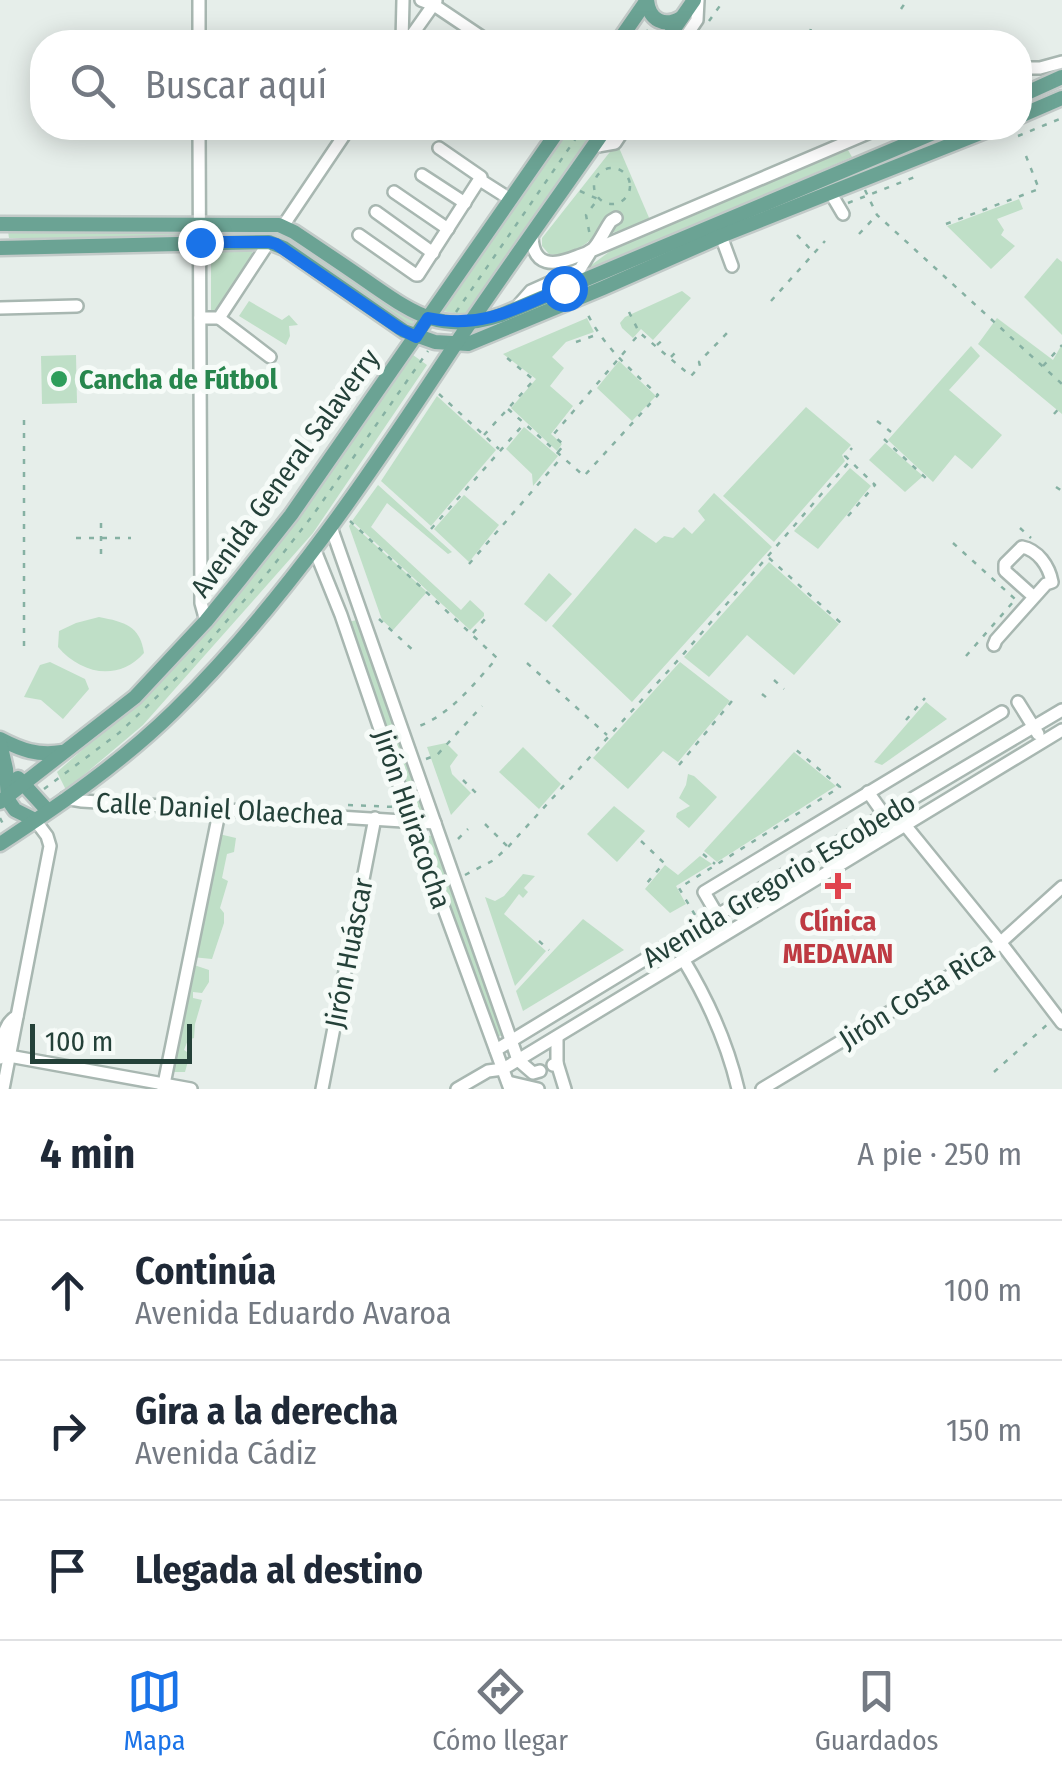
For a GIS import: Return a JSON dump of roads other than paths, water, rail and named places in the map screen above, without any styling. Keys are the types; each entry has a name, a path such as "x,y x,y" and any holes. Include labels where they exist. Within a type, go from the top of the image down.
{"main road":[{"path":"647,0 650,12 660,21 668,23 681,18"},
{"path":"626,30 647,0"},
{"path":"672,30 696,0"},
{"path":"631,22 642,21 658,30"},
{"path":"1032,91 1062,77"},
{"path":"1032,111 1062,98"},
{"name":"Avenida General Salaverry","path":"3,799 33,781 136,697 206,621 291,514 414,345 428,318 552,140"},
{"path":"3,836 82,786 144,739 208,677 331,527 598,140"},
{"path":"0,248 269,242 284,248 400,329 414,345 456,344 476,341 915,140"},
{"path":"0,224 274,224 283,226 411,311 449,322 471,322 600,281 962,140"},
{"path":"2,756 22,750 52,754 68,750"},
{"path":"2,756 33,781 50,806"},
{"path":"2,756 3,799 15,810 50,806"}],"street":[{"path":"199,0 199,30"},
{"path":"403,0 404,30"},
{"path":"690,30 697,20 696,0"},
{"path":"412,30 431,2 472,30"},
{"path":"1032,68 1062,62"},
{"path":"199,140 200,597 206,621"},
{"path":"283,226 341,140"},
{"path":"592,148 616,140"},
{"path":"532,234 536,254 550,264 559,264 591,244 850,140"},
{"path":"908,143 911,140"},
{"path":"359,235 416,275 481,176 438,148"},
{"path":"422,176 465,203"},
{"path":"480,180 510,199"},
{"path":"394,192 448,230"},
{"path":"830,192 845,209"},
{"path":"376,212 433,253"},
{"path":"513,310 532,291 580,269 591,244 616,218"},
{"path":"721,236 732,266"},
{"path":"219,318 269,242"},
{"path":"0,308 77,306"},
{"path":"200,318 219,318 270,357"},
{"name":"Jirón Huiracocha","path":"331,527 518,1060"},
{"name":"Jirón Huiracocha","path":"314,548 509,1086"},
{"path":"994,645 1034,597 1052,582 1050,571 1030,549 1022,548 1004,564 1004,572 1034,597"},
{"path":"341,615 359,610"},
{"path":"1018,702 1043,742"},
{"name":"Avenida Gregorio Escobedo","path":"496,1050 711,913 801,866 1062,710"},
{"path":"711,913 704,892 1002,712"},
{"name":"Avenida Gregorio Escobedo","path":"456,1089 488,1071 503,1069 1062,730"},
{"path":"868,792 885,816"},
{"name":"Calle Daniel Olaechea","path":"50,806 82,801 434,823"},
{"path":"3,1089 5,1056 17,1016 50,846 50,806"},
{"path":"164,1086 220,808"},
{"name":"Jirón Huáscar","path":"322,1089 375,818"},
{"path":"905,825 1059,1020"},
{"path":"801,866 802,876 812,881"},
{"path":"786,873 798,881 796,891"},
{"name":"Jirón Costa Rica","path":"762,1089 1001,944 1062,887"},
{"path":"683,959 712,1013 738,1089"},
{"path":"466,970 484,963"},
{"path":"509,1086 538,1088 557,1037"},
{"path":"5,1056 191,1089"},
{"path":"518,1060 546,1068 565,1089"}],"place":[{"name":"Cancha de Fútbol","path":"59,379"},
{"name":"Clínica MEDAVAN","path":"838,886"}]}
